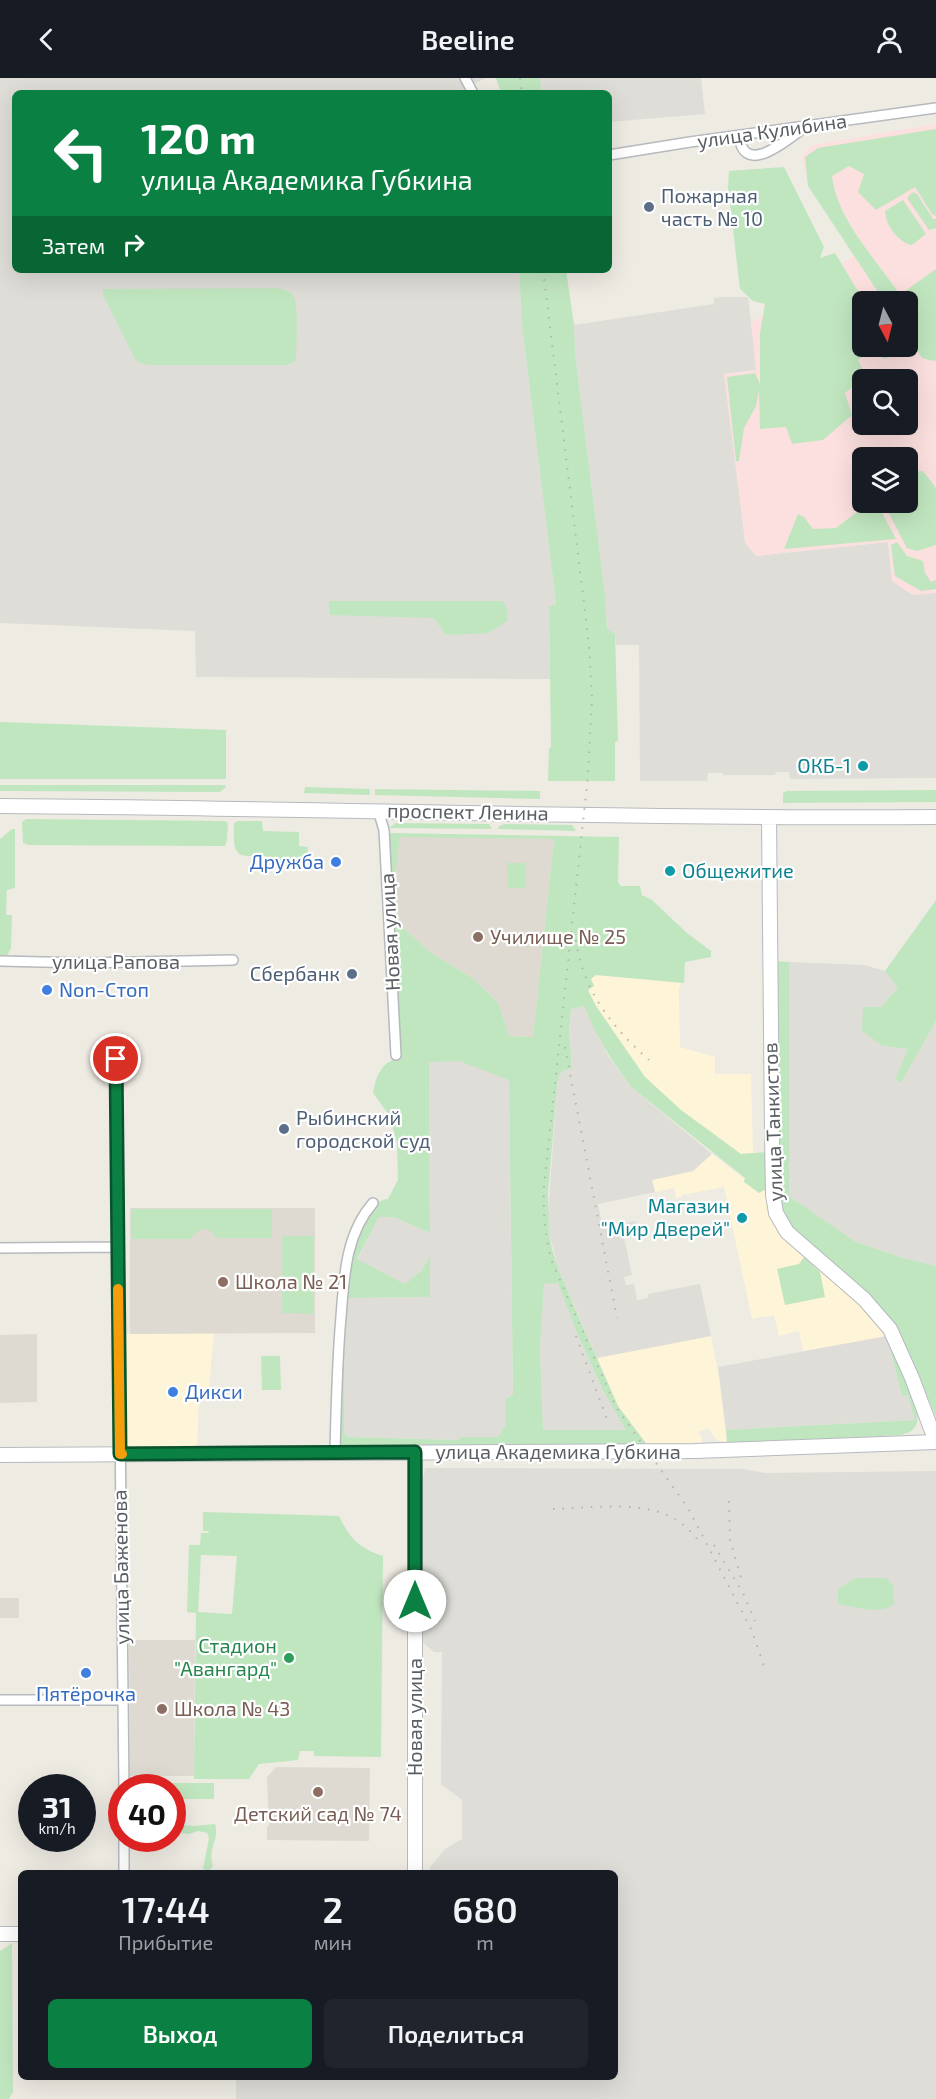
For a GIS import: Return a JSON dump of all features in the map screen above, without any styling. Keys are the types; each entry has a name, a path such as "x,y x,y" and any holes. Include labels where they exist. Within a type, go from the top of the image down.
{"street":[{"name":"улица Кулибина","path":"612,155 936,108"},
{"path":"739,135 741,147 745,153 763,153 773,150 806,127"},
{"name":"проспект Ленина","path":"0,806 378,810 769,818 936,817"},
{"name":"Новая улица","path":"378,810 384,830 396,1055"},
{"name":"улица Танкистов","path":"769,818 772,1182 776,1213 787,1232 864,1299 886,1324 901,1350 936,1442"},
{"name":"улица Рапова","path":"0,961 85,963 233,960"},
{"name":"улица Баженова","path":"116,1059 124,1774"},
{"path":"335,1452 337,1363 346,1260 357,1225 373,1203"},
{"path":"0,1248 118,1247"},
{"name":"улица Академика Губкина","path":"0,1455 695,1451 936,1442"},
{"name":"Новая улица","path":"415,1452 415,1870"},
{"path":"0,1700 123,1700"},
{"path":"124,1852 124,1870"},
{"path":"0,1934 18,1934"}],"shaded area":[{"path":"0,78 486,78 461,90 12,90 12,273 519,273 522,325 556,604 549,606 550,679 196,677 195,631 0,623"},
{"path":"540,78 701,78 705,114 612,122 612,90 542,90"},
{"path":"936,124 936,593 911,594 892,581 888,542 756,556 745,543 724,374 756,370 751,323 857,254 804,170 802,156 812,145"},
{"path":"748,297 757,370 724,374 756,556 888,542 892,581 911,594 936,593 936,778 790,779 789,772 776,772 775,775 708,773 707,781 640,781 639,645 616,645 615,634 607,629 605,595 575,353 574,325 714,304 714,298"},
{"name":"Училище № 25","path":"400,836 554,839 533,1037 509,1036 499,1004 474,979 430,952 396,921 394,884"},
{"path":"789,962 864,965 885,971 899,986 881,1007 883,1046 908,1049 895,1079 901,1083 936,1021 936,1266 903,1258 856,1242 789,1196"},
{"path":"596,975 681,983 679,990 680,1047 715,1057 715,1074 751,1074 753,1153 741,1154 681,1110 645,1077 591,999 587,990 594,986 591,979"},
{"path":"584,1006 609,1057 631,1087 712,1154 693,1171 652,1180 655,1192 598,1204 603,1228 635,1221 636,1225 622,1228 632,1275 624,1277 626,1285 634,1284 637,1300 648,1298 648,1294 700,1284 711,1336 597,1358 559,1270 549,1233 548,1212 558,1078 563,1070 572,1068 569,1030 571,1009"},
{"path":"429,1061 459,1061 509,1079 513,1394 509,1397 507,1404 507,1425 498,1437 460,1437 460,1440 347,1437 344,1432 344,1352 348,1298 429,1297 429,1256 421,1271 405,1284 357,1260 379,1217 394,1217 430,1233"},
{"path":"712,1154 745,1179 744,1182 759,1193 764,1190 768,1193 867,1307 889,1336 803,1351 799,1331 779,1336 774,1315 752,1319 724,1187 676,1198 674,1188 655,1192 652,1180 693,1171"},
{"name":"Школа № 21","path":"130,1208 315,1208 315,1333 130,1334"},
{"path":"558,1282 577,1333 602,1388 627,1430 543,1430 540,1348 544,1284"},
{"path":"214,1333 208,1398 199,1398 197,1446 125,1446 123,1334"},
{"path":"37,1334 37,1402 0,1403 0,1335"},
{"path":"711,1336 719,1377 727,1444 715,1439 709,1428 698,1432 702,1441 698,1445 648,1446 618,1406 597,1358"},
{"path":"887,1336 902,1395 908,1394 915,1420 726,1430 718,1367"},
{"path":"425,1468 744,1469 765,1473 936,1471 936,2099 236,2099 236,2080 618,2080 618,1870 430,1870 445,1849 462,1839 462,1800 441,1784 442,1652 434,1652 422,1642 423,1478"},
{"path":"0,1598 19,1598 19,1618 0,1618"},
{"name":"Школа № 43","path":"129,1640 195,1640 194,1776 130,1774"},
{"name":"Детский сад № 74","path":"276,1767 370,1768 369,1841 267,1840 270,1811 267,1777"}],"green space":[{"path":"496,78 540,78 542,90 500,90"},
{"path":"936,129 936,216 932,214 915,187 876,210 858,192 864,174 849,166 832,176 835,192 849,222 897,291 877,291 808,186 805,157 818,148"},
{"path":"784,167 824,247 820,258 835,253 858,291 852,291 852,357 862,357 858,360 862,369 852,369 852,387 845,393 852,415 823,440 792,444 786,427 760,429 759,391 756,406 744,428 739,461 736,461 727,377 755,373 760,384 760,333 765,304 753,301 740,289 728,187 729,171"},
{"path":"913,192 917,194 933,219 936,219 936,228 929,230 907,198"},
{"path":"903,200 926,234 912,245 902,241 887,222 885,211"},
{"path":"936,269 936,360 922,358 918,352 918,291 905,291"},
{"path":"519,273 566,273 605,595 607,629 615,634 618,741 615,742 615,781 548,781 549,748 551,747 549,606 556,604 522,325"},
{"path":"278,288 291,293 296,303 296,360 288,365 151,365 139,363 103,295 103,289"},
{"path":"918,471 923,471 936,488 936,545 917,551 907,548 889,513 918,513"},
{"path":"856,513 882,513 896,539 784,549 798,514 804,517 813,529 836,528"},
{"path":"897,542 907,556 923,561 925,573 931,582 936,580 936,589 921,591 895,576 891,545"},
{"path":"329,601 503,601 507,609 508,620 489,633 446,635 434,618 330,615"},
{"path":"0,722 226,730 226,779 0,779"},
{"path":"0,785 226,785 220,792 0,791"},
{"path":"305,787 370,789 370,795 304,793"},
{"path":"375,789 540,791 540,799 375,795"},
{"path":"936,790 936,802 783,803 783,793 787,791"},
{"path":"26,819 225,821 228,823 227,840 225,846 29,845 23,843 22,822"},
{"path":"262,821 263,831 299,832 299,846 308,847 307,860 304,863 289,865 273,857 241,855 237,852 234,837 234,823"},
{"path":"396,823 489,824 492,829 389,828"},
{"path":"505,824 572,825 576,831 498,829 499,826"},
{"path":"15,829 15,888 7,890 6,915 12,915 11,948 7,956 0,958 0,839"},
{"path":"388,833 619,837 618,882 621,886 640,886 642,895 652,900 687,933 711,951 711,957 685,962 684,983 596,975 591,979 594,986 588,990 596,1006 645,1077 681,1110 741,1154 767,1152 768,1193 764,1190 759,1193 744,1182 745,1178 631,1087 610,1057 584,1006 571,1009 569,1030 572,1069 563,1070 558,1078 548,1193 549,1233 552,1249 618,1406 648,1446 338,1446 341,1352 350,1268 359,1233 372,1209 388,1199 398,1180 397,1143 389,1115 373,1093 376,1081 385,1065 394,1059 401,1058","holes":["400,837 554,839 533,1037 509,1036 499,1004 474,979 430,952 396,921 394,884","459,1061 509,1080 513,1394 505,1400 506,1425 498,1437 460,1437 459,1440 347,1437 344,1432 344,1352 348,1298 430,1297 430,1255 421,1271 405,1284 357,1259 379,1217 394,1217 430,1233 429,1062","558,1283 577,1333 602,1388 626,1430 543,1430 540,1348 544,1284"]},
{"path":"507,863 526,863 526,888 508,888"},
{"path":"936,900 936,1021 901,1083 895,1079 908,1049 883,1046 862,1031 863,1007 881,1007 898,987 885,971"},
{"path":"774,961 789,962 789,1196 856,1242 903,1258 936,1266 936,1417 908,1351 894,1325 800,1240 780,1210"},
{"path":"131,1209 272,1209 272,1238 216,1238 211,1231 200,1230 191,1239 131,1239"},
{"path":"282,1236 313,1236 313,1314 282,1313"},
{"path":"804,1257 820,1272 825,1297 785,1305 777,1269 799,1264"},
{"path":"887,1336 889,1336 907,1379 915,1404 917,1422 911,1431 900,1435 727,1444 726,1430 915,1420 908,1395 902,1396"},
{"path":"261,1356 280,1356 281,1390 262,1390"},
{"name":"Стадион \"Авангард\"","path":"203,1512 339,1516 356,1542 383,1556 381,1757 314,1756 314,1751 300,1751 298,1760 259,1764 249,1779 194,1779 196,1613 187,1612 189,1545 200,1545 201,1533 209,1533 203,1531","holes":["201,1555 237,1556 232,1614 198,1612"]},
{"path":"855,1578 886,1578 893,1585 894,1604 874,1610 838,1604 838,1589"},
{"path":"186,1783 214,1783 214,1799 186,1799"},
{"path":"215,1824 216,1834 211,1854 213,1866 210,1870 203,1869 209,1838 207,1833 198,1831 186,1834 186,1825"},
{"path":"12,1943 13,2092 9,2099 0,2099 0,1951"}],"railway":[{"path":"520,78 522,90"},
{"path":"543,273 589,644 592,699 588,776 544,1187 546,1234 552,1262 616,1407 688,1508 752,1631 764,1666"},
{"path":"576,940 585,975 601,1007 623,1035 649,1060"},
{"path":"565,1047 617,1318"},
{"path":"576,1336 607,1419"},
{"path":"729,1501 730,1540 742,1581"},
{"path":"553,1509 616,1506 648,1509 675,1519 699,1541"},
{"path":"714,1545 743,1593 755,1621"}],"slow traffic":[{"path":"118,1289 120,1454 122,1454"}],"place":[{"name":"Пожарная часть № 10","path":"649,207"},
{"name":"ОКБ-1","path":"863,766"},
{"name":"Дружба","path":"336,862"},
{"name":"Общежитие","path":"670,871"},
{"name":"Училище № 25","path":"478,937"},
{"name":"Сбербанк","path":"352,974"},
{"name":"Non-Стоп","path":"47,990"},
{"name":"Рыбинский городской суд","path":"284,1129"},
{"name":"Магазин \"Мир Дверей\"","path":"742,1218"},
{"name":"Школа № 21","path":"223,1282"},
{"name":"Дикси","path":"173,1392"},
{"name":"Стадион \"Авангард\"","path":"289,1658"},
{"name":"Пятёрочка","path":"86,1673"},
{"name":"Школа № 43","path":"162,1709"},
{"name":"Детский сад № 74","path":"318,1792"}],"route":[{"path":"116,1059 120,1454 415,1452 415,1601"}]}
